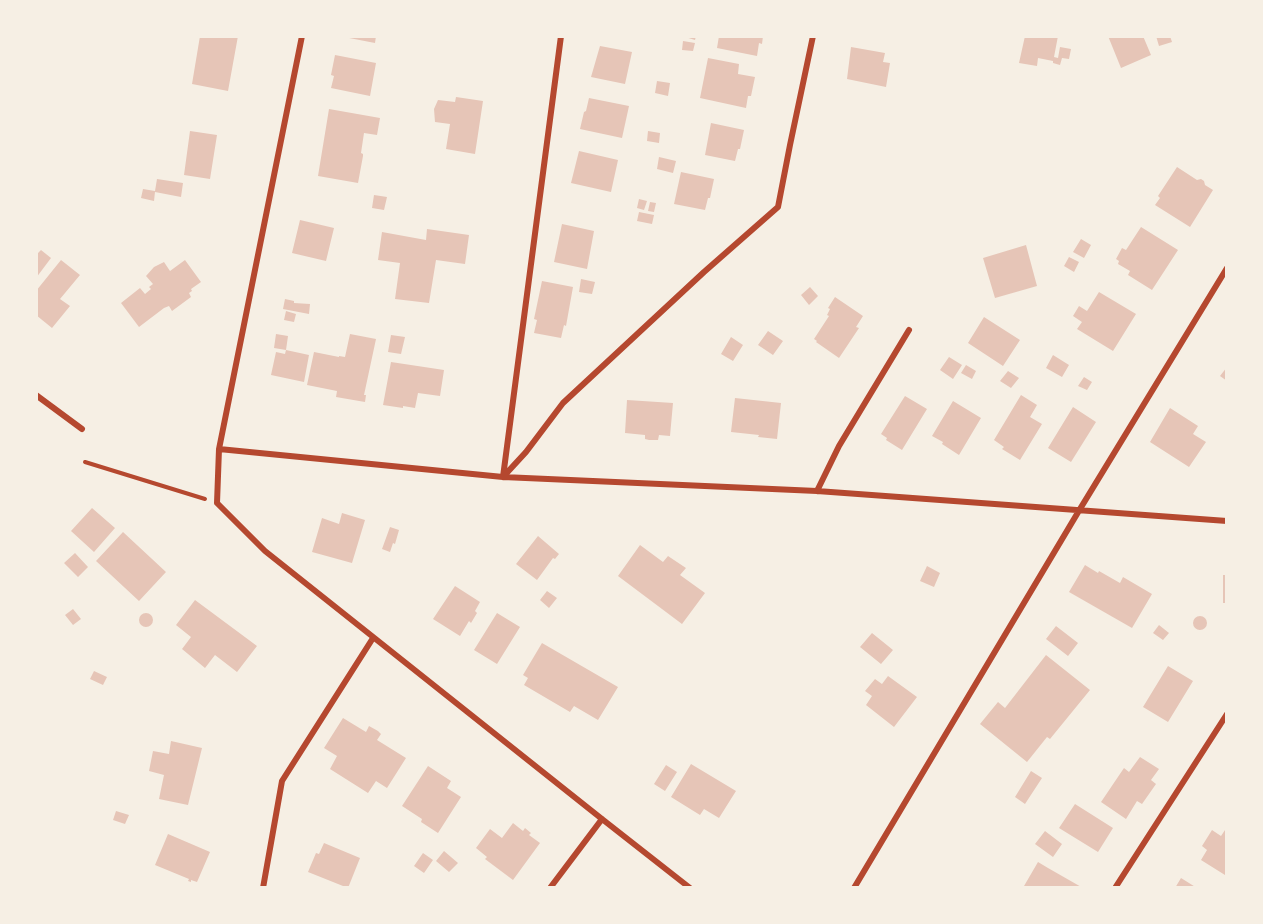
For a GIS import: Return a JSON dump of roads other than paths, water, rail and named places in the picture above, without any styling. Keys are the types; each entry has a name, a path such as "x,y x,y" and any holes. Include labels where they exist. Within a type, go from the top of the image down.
{"street":[{"path":"302,36 219,449 217,503 265,551 690,888"},
{"path":"503,477 561,36"},
{"path":"503,477 526,452 563,403 704,272 778,207 813,36"},
{"path":"854,888 1227,268"},
{"path":"817,491 838,446 909,330"},
{"path":"36,395 82,429"},
{"path":"219,449 503,477 817,491 1227,521"},
{"path":"263,888 282,781 373,638"},
{"path":"1115,888 1227,714"},
{"path":"550,888 602,819"}]}
